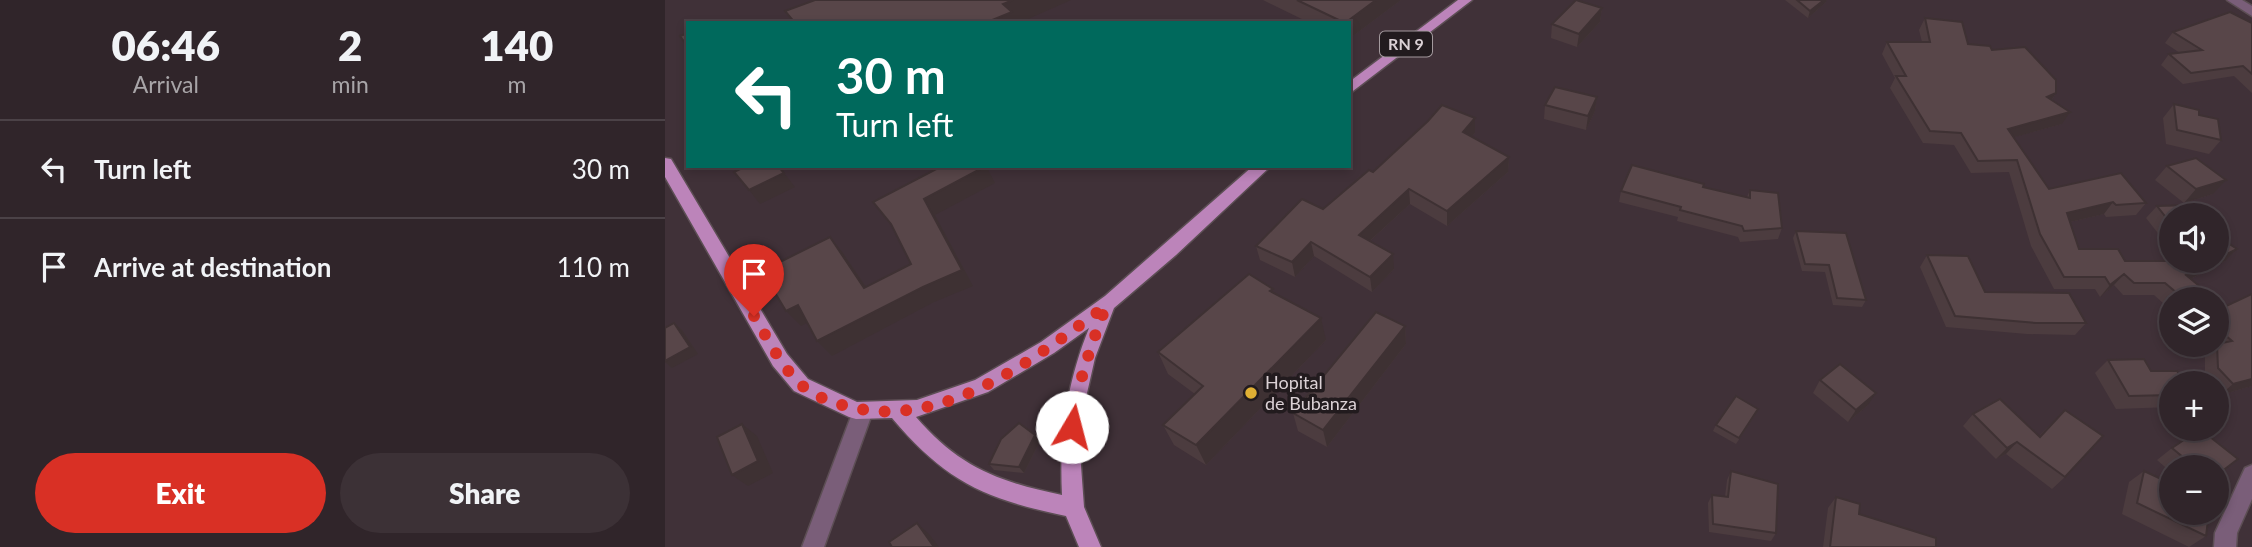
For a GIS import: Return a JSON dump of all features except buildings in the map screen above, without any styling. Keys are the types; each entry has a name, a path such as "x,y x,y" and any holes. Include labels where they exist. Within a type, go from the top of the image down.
{"main road":[{"name":"RN 9","path":"1351,88 1396,51 1466,0"},
{"path":"665,163 780,360 800,384 827,401 863,411 899,412 940,402 1014,370 1106,306 1261,168"},
{"path":"1090,547 1073,507 1070,452 1075,402 1086,358 1106,306"},
{"path":"899,412 924,444 954,468 987,486 1027,498 1073,507"}],"street":[{"path":"2232,0 2252,12"},
{"path":"813,547 863,411"},
{"path":"2225,547 2226,533 2252,475"}],"place":[{"name":"Hopital de Bubanza","path":"1251,393"}],"route":[{"path":"754,316 780,360 800,384 827,401 863,411 899,412 940,402 1014,370 1106,306 1086,358 1072,427"}]}
